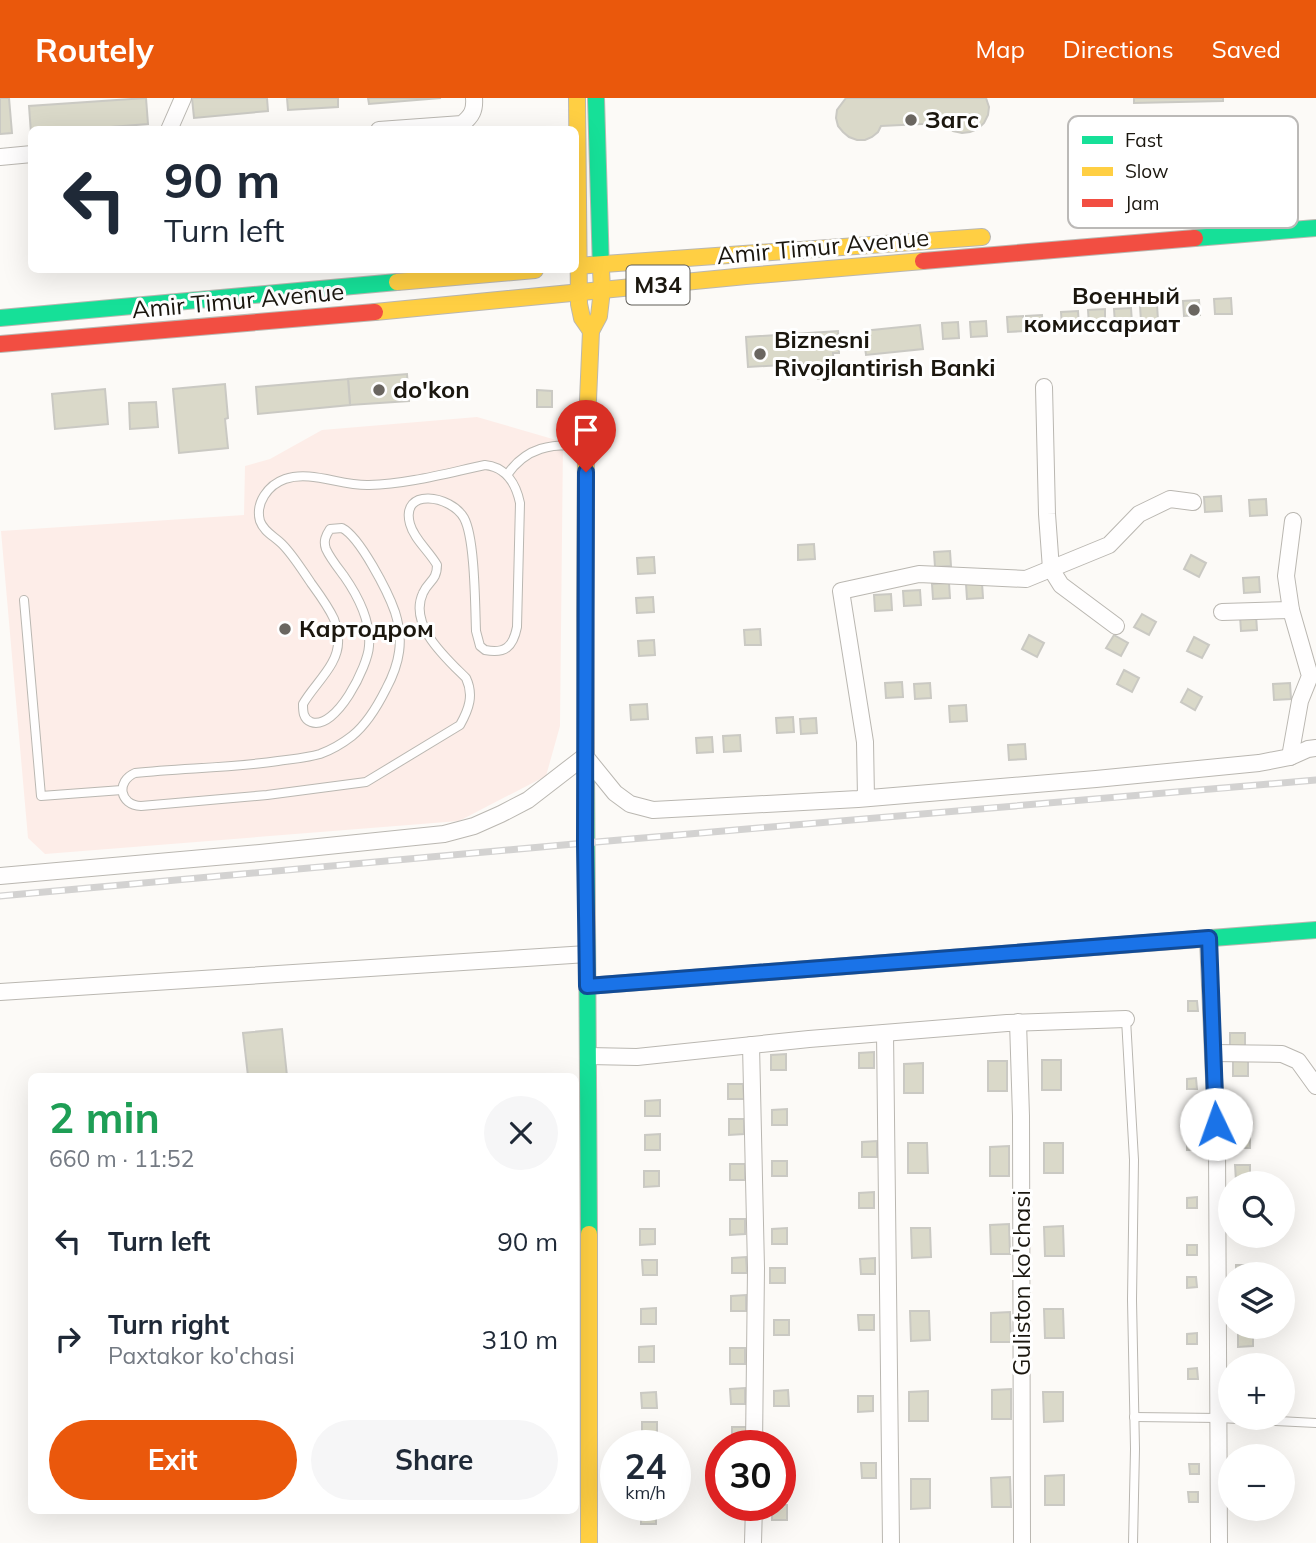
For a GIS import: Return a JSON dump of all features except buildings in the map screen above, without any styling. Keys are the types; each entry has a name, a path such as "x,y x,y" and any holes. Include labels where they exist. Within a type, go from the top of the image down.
{"main road":[{"path":"578,98 578,126"},
{"path":"589,1543 586,446 591,331 599,316 602,290 596,98"},
{"name":"Amir Timur Avenue","path":"0,344 746,276 1316,228"},
{"name":"Amir Timur Avenue","path":"579,266 1004,235"},
{"name":"Amir Timur Avenue","path":"0,318 501,273"},
{"path":"578,273 582,318 591,331"},
{"path":"114,307 117,335"},
{"path":"587,986 1316,930"}],"street":[{"path":"171,126 183,98"},
{"path":"434,126 462,124 471,117 474,98"},
{"path":"0,157 28,154"},
{"path":"1044,387 1051,569 1061,585 1115,626"},
{"path":"866,798 865,742 841,591 919,574 1026,579 1109,545 1139,514 1170,499 1192,502"},
{"path":"1290,757 1300,701 1310,676 1291,610 1286,576 1293,521"},
{"path":"1222,612 1291,610"},
{"path":"0,876 444,834 474,827 528,800 585,756 615,793 630,804 653,810 866,798 1259,763 1316,748"},
{"path":"1209,938 1217,1148 1219,1353"},
{"path":"0,992 587,954"},
{"path":"589,1056 637,1057 1018,1022 1126,1019"},
{"name":"Guliston ko'chasi","path":"1018,1022 1021,1116 1022,1543"},
{"path":"885,1033 891,1543"},
{"path":"751,1045 756,1268 754,1430"},
{"path":"1213,1053 1282,1054 1298,1061 1316,1086"},
{"path":"1219,1430 1219,1543"},
{"path":"753,1543 754,1521"}],"lane":[{"path":"507,475 525,456 541,449 562,445 586,446"},
{"path":"485,465 507,475 517,491 520,516 517,627 515,637 505,649 497,652 485,650 478,640 471,550 464,517 447,503 427,497 412,505 409,512 411,528 437,565 435,577 424,589 421,598 420,608 426,634 466,678 470,686 470,703 460,725 373,779 353,785 141,806 129,803 122,790 127,777 135,773 265,763 331,750 364,724 389,684 401,639 394,611 369,560 350,533 342,528 330,529 324,541 326,550 363,608 369,646 364,665 341,705 326,720 319,723 306,719 303,704 335,657 338,640 334,620 325,604 296,561 282,543 265,530 260,520 263,497 270,486 296,476 350,484 382,485 485,465"},
{"path":"24,600 41,796 122,790"},
{"path":"1290,757 1316,755"},
{"path":"1126,1019 1134,1160 1133,1543"},
{"path":"1134,1417 1218,1418"},
{"path":"1295,1422 1316,1423"}],"shaded area":[{"name":"Картодром","path":"477,417 563,442 560,726 546,776 459,821 45,854 28,838 1,531 244,515 245,466 270,459 322,430"}],"railway":[{"path":"0,896 1316,780"}],"traffic: fast":[{"path":"596,98 601,270"},
{"path":"1195,238 1316,228"},
{"path":"0,318 397,282"},
{"path":"585,613 589,1234"},
{"path":"587,986 1316,930"}],"traffic: slow":[{"path":"577,98 577,126"},
{"path":"579,266 982,237"},
{"path":"375,312 923,261"},
{"path":"585,613 586,446 591,331 599,316 601,270"},
{"path":"397,282 500,273"},
{"path":"579,273 579,304 582,318 591,331"},
{"path":"589,1234 589,1543"}],"traffic: jam":[{"path":"923,261 1195,238"},
{"path":"0,344 375,312"}],"place":[{"name":"Загс","path":"911,120"},
{"name":"Военный комиссариат","path":"1194,310"},
{"name":"Biznesni Rivojlantirish Banki","path":"760,354"},
{"name":"do'kon","path":"379,390"},
{"name":"Картодром","path":"285,629"}],"route":[{"path":"586,472 587,986 1209,938 1216,1124"}]}
